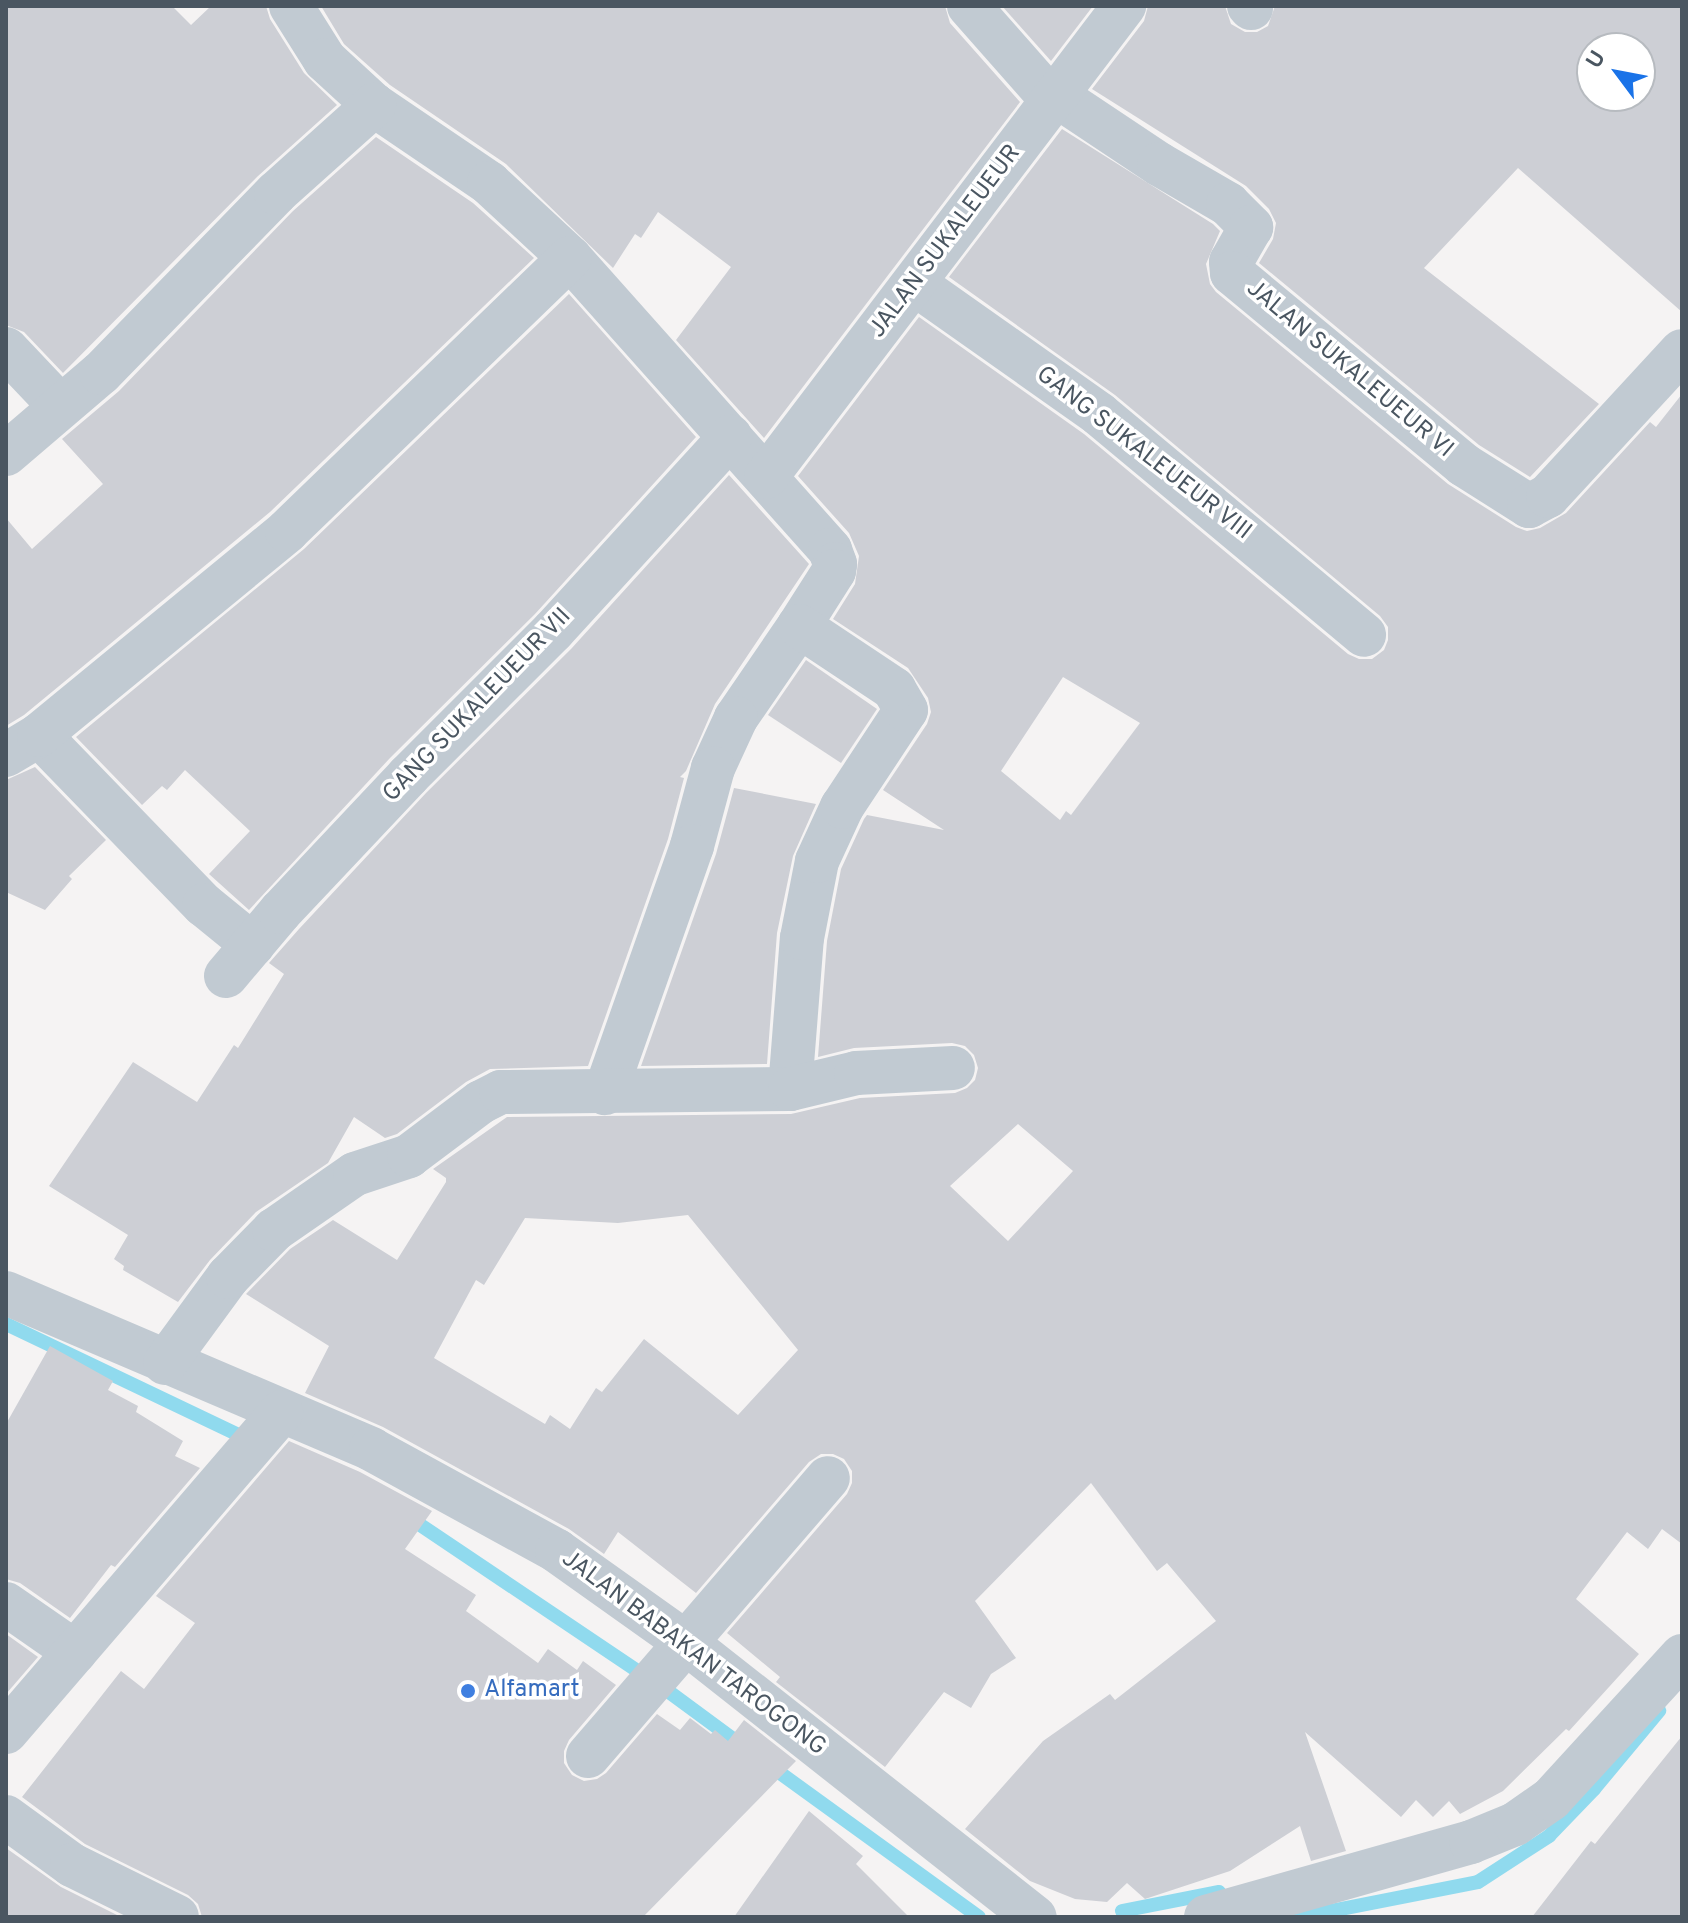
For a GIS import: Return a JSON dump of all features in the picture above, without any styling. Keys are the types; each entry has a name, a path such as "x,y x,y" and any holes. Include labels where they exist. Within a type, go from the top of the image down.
{"street":[{"path":"291,6 325,60 374,105 489,183 570,258 830,550 835,564 834,571 799,626 736,718 713,768 692,846 605,1093"},
{"path":"969,6 1055,98"},
{"name":"JALAN SUKALEUEUR","path":"766,477 1124,6"},
{"name":"JALAN SUKALEUEUR VI","path":"1055,98 1228,204 1251,227 1231,262 1232,273 1464,465 1529,506 1548,496 1682,351"},
{"path":"6,454 101,373 276,193 374,105"},
{"path":"23,745 287,531 570,258"},
{"name":"GANG SUKALEUEUR VIII","path":"915,284 1099,414 1364,635"},
{"path":"6,349 60,406"},
{"name":"GANG SUKALEUEUR VII","path":"23,745 204,905 240,960 408,776 553,631 730,437"},
{"path":"790,1089 802,938 817,861 842,807 906,710 894,689 799,626"},
{"path":"165,1363 228,1277 274,1230 355,1174 409,1156 481,1102 501,1092 790,1089 856,1073 953,1068"},
{"name":"JALAN BABAKAN TAROGONG","path":"6,1293 371,1449 557,1551 685,1642 1034,1917"},
{"path":"6,1732 281,1412"},
{"path":"588,1756 685,1642 729,1597 828,1478"},
{"path":"6,1604 75,1652"},
{"path":"1206,1917 1471,1842 1515,1824 1551,1799 1682,1656"},
{"path":"6,1817 72,1865 177,1917"}],"building":[{"path":"6,6 172,6 191,25 211,6 266,6 270,19 304,73 337,105 258,176 63,373 24,332 6,325"},
{"path":"321,6 945,6 950,23 1020,102 764,438 676,340 731,267 658,212 641,238 635,234 613,268 506,164 390,85 344,44"},
{"path":"1002,6 1093,6 1051,61"},
{"path":"1148,6 1225,6 1231,24 1245,32 1257,32 1268,26 1275,6 1682,6 1682,312 1518,168 1424,268 1599,404 1530,477 1479,445 1259,263 1273,239 1276,223 1269,209 1246,186 1092,89 1144,21"},
{"path":"1062,129 1213,224 1220,231 1206,264 1210,284 1216,292 1448,484 1516,527 1527,531 1540,528 1566,513 1650,422 1656,427 1682,394 1682,1544 1662,1529 1648,1549 1627,1532 1576,1599 1639,1654 1569,1731 1566,1729 1503,1791 1460,1814 1449,1801 1433,1817 1416,1800 1401,1817 1305,1732 1346,1851 1311,1861 1300,1826 1230,1871 1145,1899 1127,1883 1107,1902 1075,1899 1030,1881 965,1829 1043,1741 1110,1694 1115,1700 1216,1621 1167,1563 1157,1571 1091,1483 975,1601 1016,1658 991,1674 971,1708 944,1692 885,1767 776,1682 780,1677 727,1633 847,1494 852,1483 852,1471 844,1459 833,1454 821,1454 809,1462 696,1593 618,1532 604,1554 569,1529 383,1427 305,1393 329,1346 246,1294 290,1249 333,1220 397,1260 446,1182 446,1178 433,1169 507,1117 791,1114 860,1098 955,1093 975,1080 978,1068 974,1055 965,1046 952,1043 854,1048 818,1057 827,941 841,869 864,819 867,815 944,830 883,790 927,724 931,712 928,698 908,668 833,619 855,584 859,556 849,533 798,476 919,317 1084,434 1348,654 1359,659 1372,659 1384,650 1388,627 1380,616 1115,395 949,277","holes":["1063,677 1140,723 1071,815 1066,811 1060,820 1001,771","1018,1124 1073,1171 1008,1241 950,1186","688,1215 798,1350 738,1415 644,1339 602,1392 596,1388 570,1429 550,1415 545,1424 434,1358 476,1280 484,1285 525,1218 618,1223"]},
{"path":"376,137 473,203 534,258 270,512 24,715 6,726 6,518 32,549 103,484 62,439 119,391 293,211"},
{"path":"569,294 696,437 535,614 390,758 249,910 209,874 250,831 185,770 167,790 162,786 142,805 76,737 304,549"},
{"path":"729,475 809,564 715,704 686,771 680,777 684,778 668,839 588,1066 490,1069 466,1082 397,1134 385,1138 354,1117 328,1163 256,1212 210,1260 178,1302 123,1270 124,1266 114,1259 128,1235 49,1186 133,1062 197,1102 234,1045 238,1048 284,974 269,963 426,793 571,649"},
{"path":"806,660 877,709 841,763 768,715"},
{"path":"35,767 106,840 69,876 72,879 45,910 6,892 6,780"},
{"path":"734,788 816,804 793,856 777,933 767,1064 641,1066 716,854"},
{"path":"50,1346 113,1381 108,1390 138,1406 136,1412 183,1441 175,1456 200,1468 115,1567 111,1565 70,1618 20,1583 6,1579 6,1424"},
{"path":"289,1441 360,1472 432,1511 405,1549 476,1595 466,1611 538,1663 548,1649 577,1670 583,1661 616,1685 569,1740 564,1751 564,1763 572,1775 584,1781 597,1779 606,1773 657,1714 680,1730 690,1718 711,1734 715,1730 728,1741 744,1720 796,1761 643,1917 202,1917 198,1904 188,1895 85,1844 22,1797 121,1671 144,1689 195,1623 156,1596"},
{"path":"6,1634 38,1657 6,1694"},
{"path":"1682,1736 1682,1917 1532,1917 1591,1841 1595,1844"},
{"path":"809,1811 863,1856 856,1864 909,1917 734,1917"},
{"path":"6,1848 61,1887 121,1917 6,1917"}],"waterway":[{"path":"6,1324 243,1437"},
{"path":"407,1516 636,1670"},
{"path":"661,1686 745,1748"},
{"path":"1300,1917 1478,1882 1549,1836 1594,1789 1659,1711"},
{"path":"769,1765 979,1917"},
{"path":"1122,1911 1219,1892"}],"place":[{"name":"Alfamart","path":"468,1691"}]}
